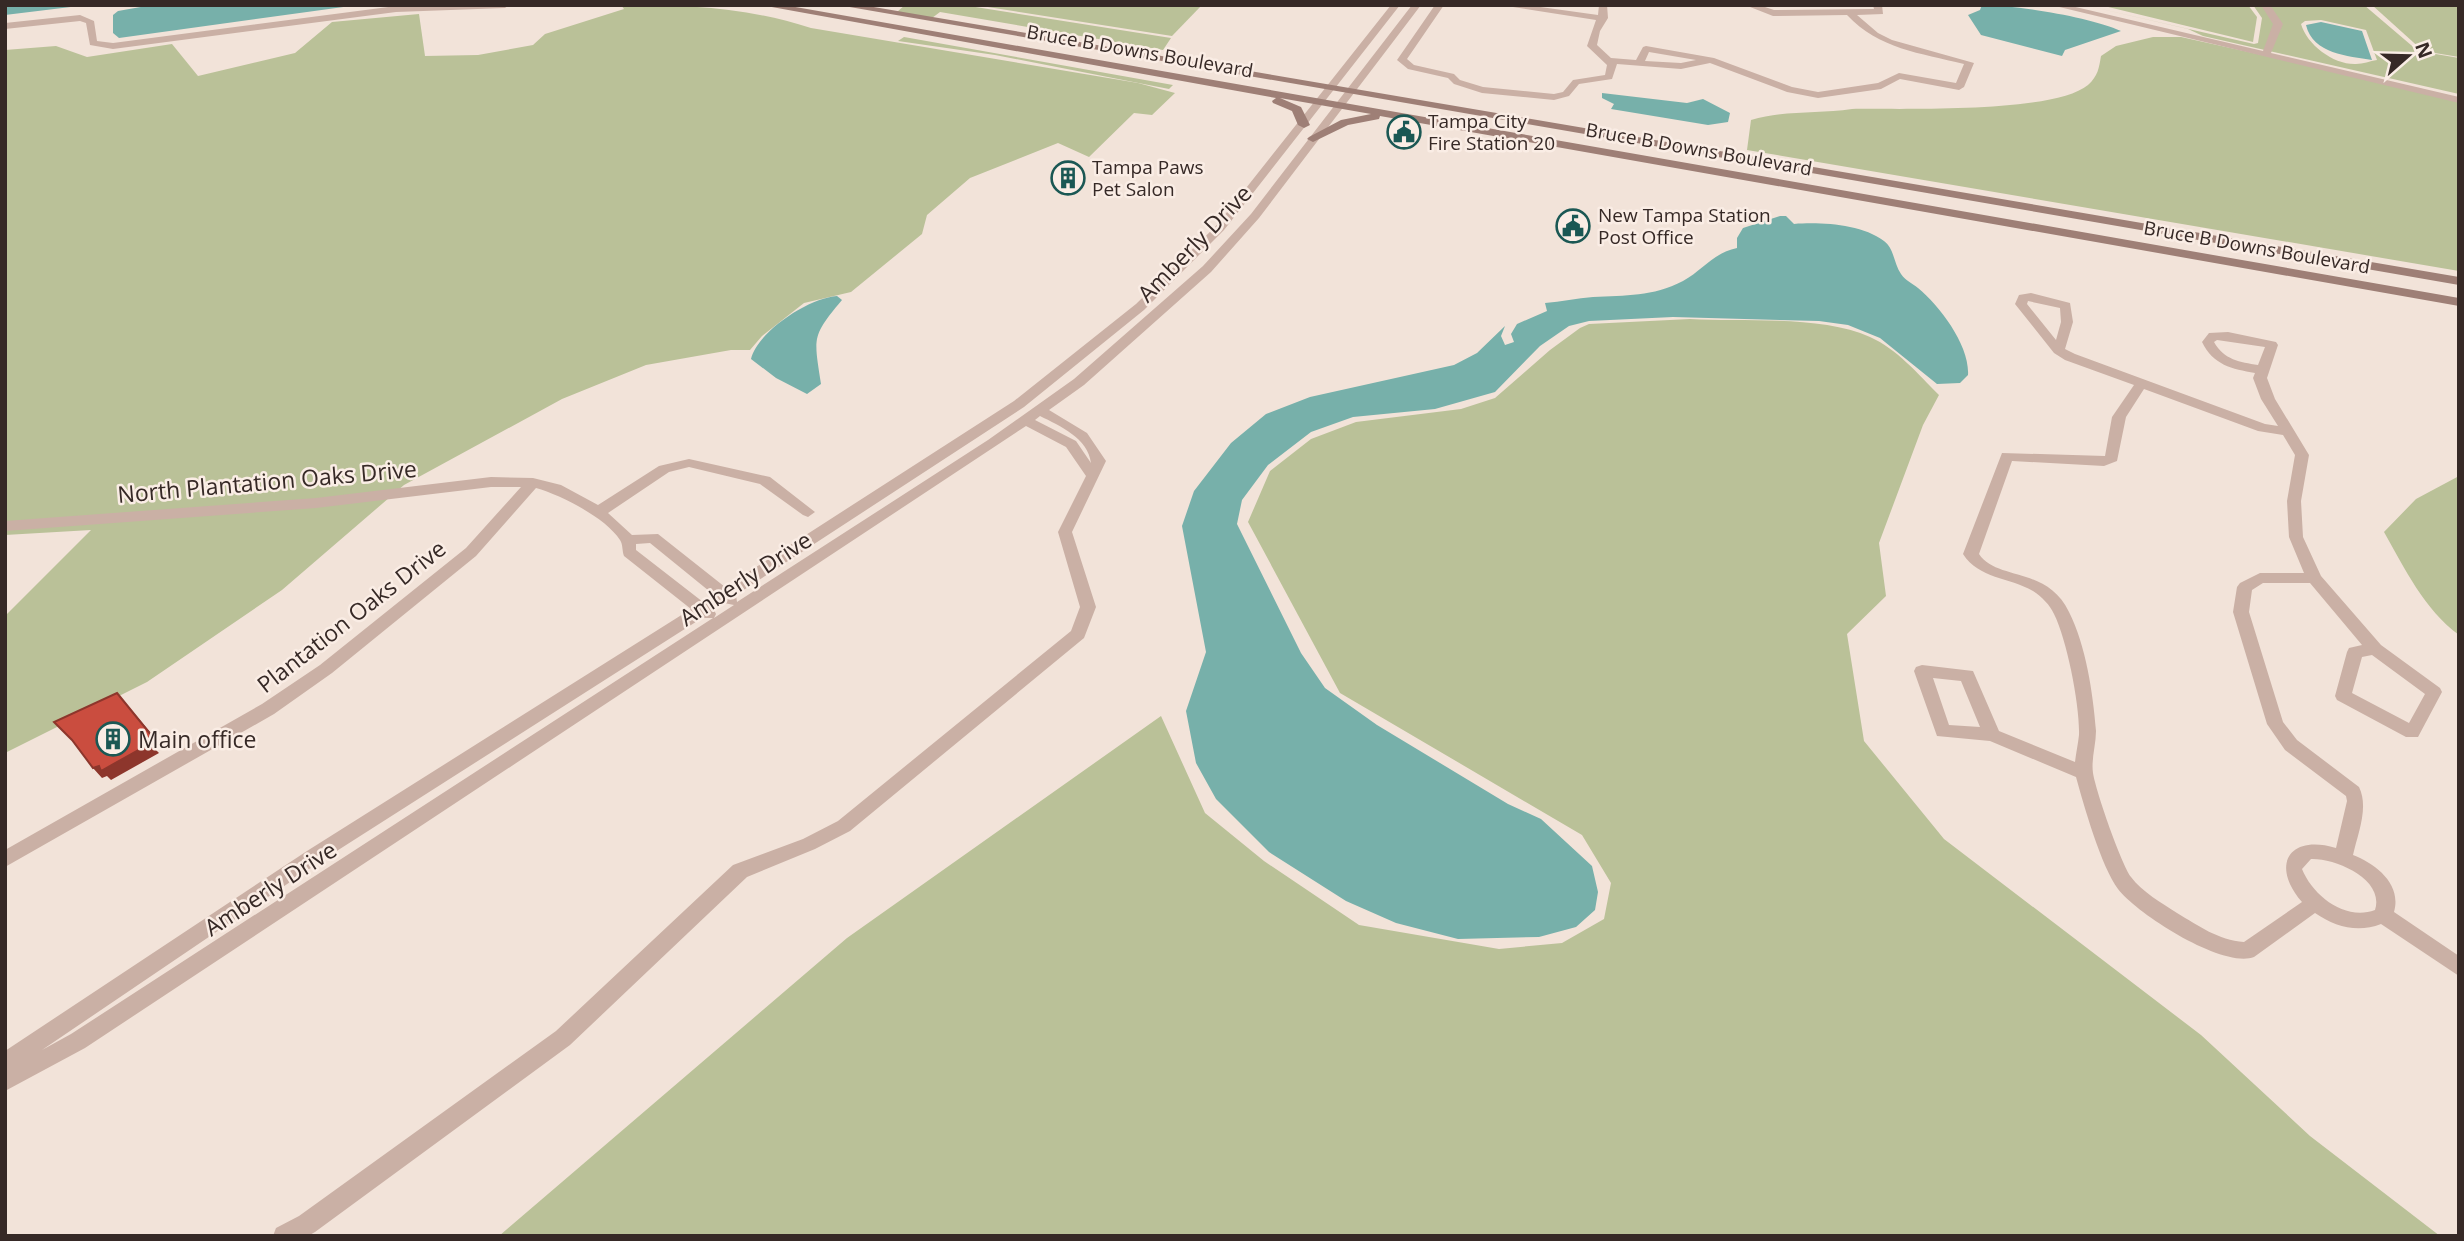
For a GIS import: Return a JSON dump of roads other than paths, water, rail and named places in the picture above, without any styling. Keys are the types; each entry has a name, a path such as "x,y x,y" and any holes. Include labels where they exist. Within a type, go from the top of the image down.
{"main road":[{"name":"Bruce B Downs Boulevard","path":"766,5 2459,302"},
{"name":"Bruce B Downs Boulevard","path":"843,5 2459,281"},
{"path":"1034,52 1060,62 1280,102 1297,109 1304,125"},
{"path":"1313,139 1354,119 1400,116"}],"street":[{"path":"5,26 80,18 90,21 93,43 113,46 396,9 505,5"},
{"name":"Amberly Drive","path":"5,1081 89,1033 720,622 1030,412 1184,265 1234,212 1396,5"},
{"name":"Amberly Drive","path":"5,1063 314,856 725,595 1079,382 1207,269 1255,216 1417,5"},
{"path":"1440,5 1402,60 1411,67 1451,76 1457,82 1482,90 1555,96 1566,94 1576,82 1609,77 1612,64 1592,46 1604,18 1603,5"},
{"path":"1504,5 1604,18"},
{"path":"1749,5 1773,13 1881,12"},
{"path":"2055,5 2459,100"},
{"path":"2265,5 2278,24 2266,55"},
{"path":"1609,61 1681,66 1711,60 1790,90 1818,95 1881,86 1899,76 1959,87 1969,63 1892,45 1887,35 1864,30 1849,12"},
{"path":"2058,350 2141,384 2263,428 2289,432"},
{"path":"2263,370 2260,378 2268,399 2302,455 2294,501 2296,537 2314,578 2375,649 2434,692 2412,732 2343,696 2355,652 2375,649"},
{"path":"2141,384 2119,417 2112,458 2105,462 2007,456 1971,554 1974,561 1983,568 2030,581 2046,593 2060,611 2071,644 2087,732 2084,773 2122,880 2136,895 2221,947 2246,951 2315,903"},
{"path":"284,1236 307,1224 563,1038 740,871 809,844 844,826 1078,634 1088,607 1065,532 1099,461 1091,442 1084,435 1030,412"},
{"path":"1030,412 1071,443 1093,476"},
{"path":"1071,443 1084,435"},
{"path":"598,512 664,469 689,463 765,480 808,513"},
{"name":"North Plantation Oaks Drive","path":"9,529 316,503 491,482 533,483"},
{"path":"533,483 561,490 598,512 629,540 653,538 741,608"},
{"name":"Plantation Oaks Drive","path":"5,859 268,709 326,669 471,552 533,483"},
{"path":"629,540 629,552 720,622"},
{"path":"2314,578 2260,578 2245,587 2241,612 2275,724 2291,745 2353,792 2356,801 2343,857"},
{"path":"1992,735 1967,675 1922,671 1943,730 1992,735 2084,773"},
{"path":"2314,851 2343,857 2371,874 2381,886 2388,908 2383,915 2361,922 2345,919 2315,903 2296,880 2293,869 2295,860 2302,854 2314,851"},
{"path":"2383,915 2459,968"}],"water":[{"path":"5,5 87,5 5,15"},
{"path":"152,5 358,5 119,38 113,33 113,15 118,11"},
{"path":"1982,5 2053,13 2121,31 2065,50 2062,56 1981,35 1968,15 1980,10"},
{"path":"2321,22 2362,31 2372,60 2324,48 2310,35 2306,25"},
{"path":"1602,93 1687,103 1703,99 1730,113 1728,122 1708,125 1611,109 1614,104 1602,98"},
{"path":"1786,216 1794,224 1816,223 1853,228 1884,241 1890,248 1901,274 1927,296 1952,327 1964,352 1968,375 1960,383 1937,384 1880,338 1848,325 1819,321 1673,317 1589,321 1569,326 1540,346 1495,392 1435,409 1353,417 1311,432 1268,465 1242,500 1237,524 1301,653 1325,688 1377,725 1508,804 1541,819 1592,866 1598,892 1595,910 1576,927 1539,937 1458,939 1396,923 1346,901 1269,852 1216,799 1196,763 1186,711 1206,652 1182,526 1194,491 1231,443 1266,414 1310,397 1454,365 1477,353 1505,326 1501,336 1505,345 1514,342 1511,334 1517,324 1547,311 1545,303 1639,294 1672,286 1690,277 1721,254 1737,248 1737,238 1743,228"},
{"path":"837,296 842,300 825,322 817,338 821,384 807,394 776,378 751,359 763,338 786,318 799,309"}],"place":[{"name":"Tampa City Fire Station 20","path":"1404,132"},
{"name":"Tampa Paws Pet Salon","path":"1068,178"},
{"name":"New Tampa Station Post Office","path":"1573,226"},
{"name":"Main office","path":"113,739"}]}
